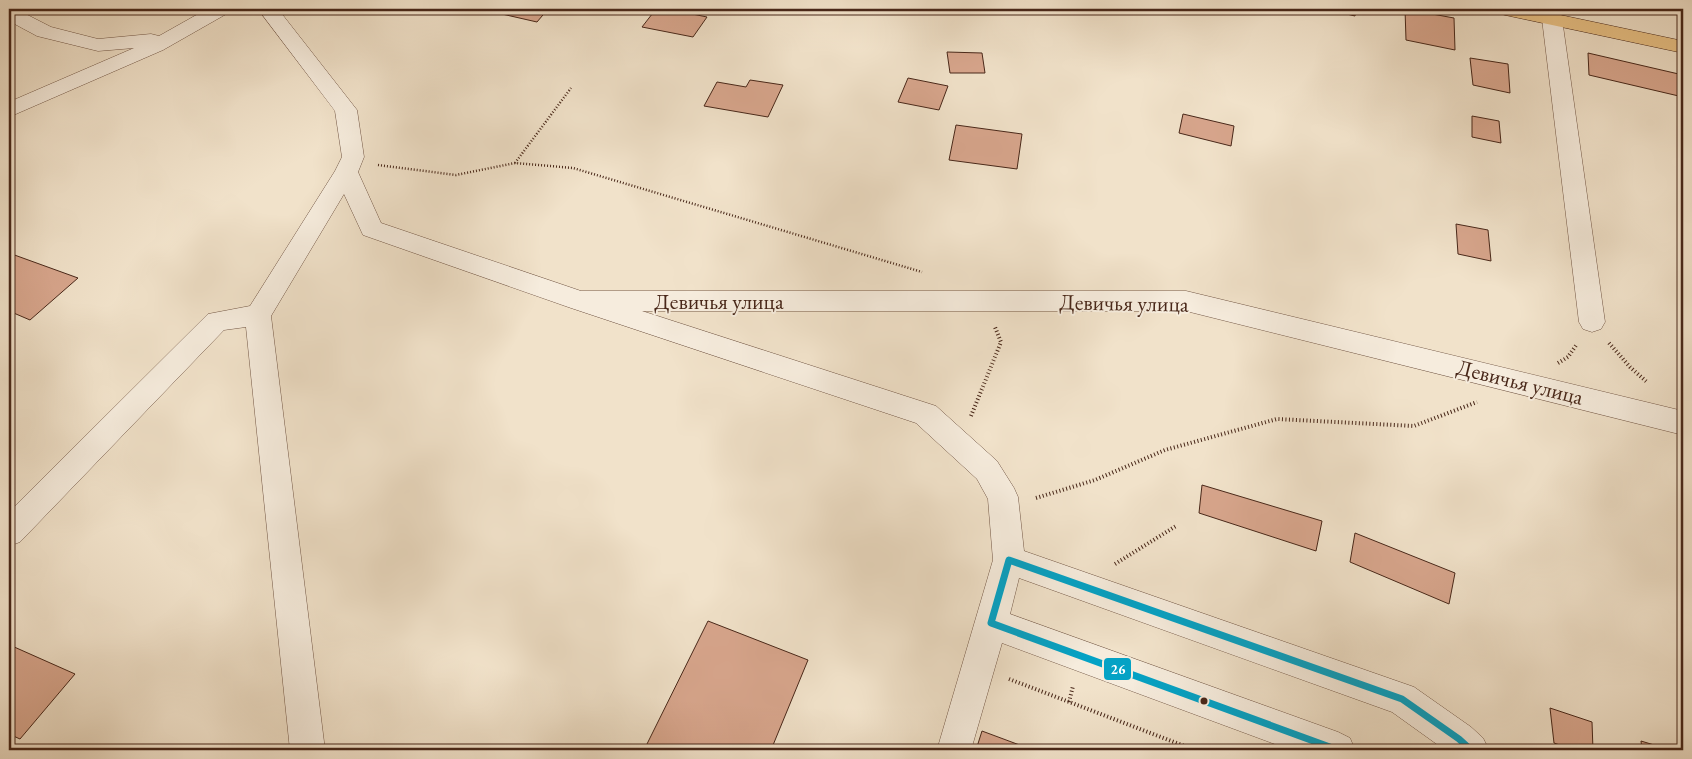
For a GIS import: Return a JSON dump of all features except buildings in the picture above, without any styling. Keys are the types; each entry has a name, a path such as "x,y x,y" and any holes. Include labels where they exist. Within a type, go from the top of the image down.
{"main road":[{"path":"1505,9 1545,15 1683,47"}],"street":[{"path":"9,110 177,36 221,9"},
{"path":"268,9 346,110 350,164 372,229 580,301 926,414 987,470 1003,497 1009,560 954,750"},
{"path":"9,13 44,32 98,45 177,36"},
{"path":"1545,15 1592,322"},
{"path":"307,750 258,315 350,164"},
{"name":"Девичья улица","path":"580,301 1186,301 1683,423"},
{"path":"9,532 217,322 258,315"},
{"path":"1009,560 1402,699 1459,739 1471,750"},
{"path":"991,624 1338,750"}],"path":[{"path":"515,163 571,88"},
{"path":"350,164 456,175 515,163 573,168 908,267 925,274"},
{"path":"959,444 1002,342 983,301"},
{"path":"1526,384 1568,357 1592,322 1630,367 1650,385"},
{"path":"1004,508 1096,480 1165,450 1277,419 1414,426 1479,401"},
{"path":"979,667 1195,750"}],"transit line":[{"name":"26","path":"1338,750 991,623 1009,560 1402,699 1459,739 1471,750"}]}
